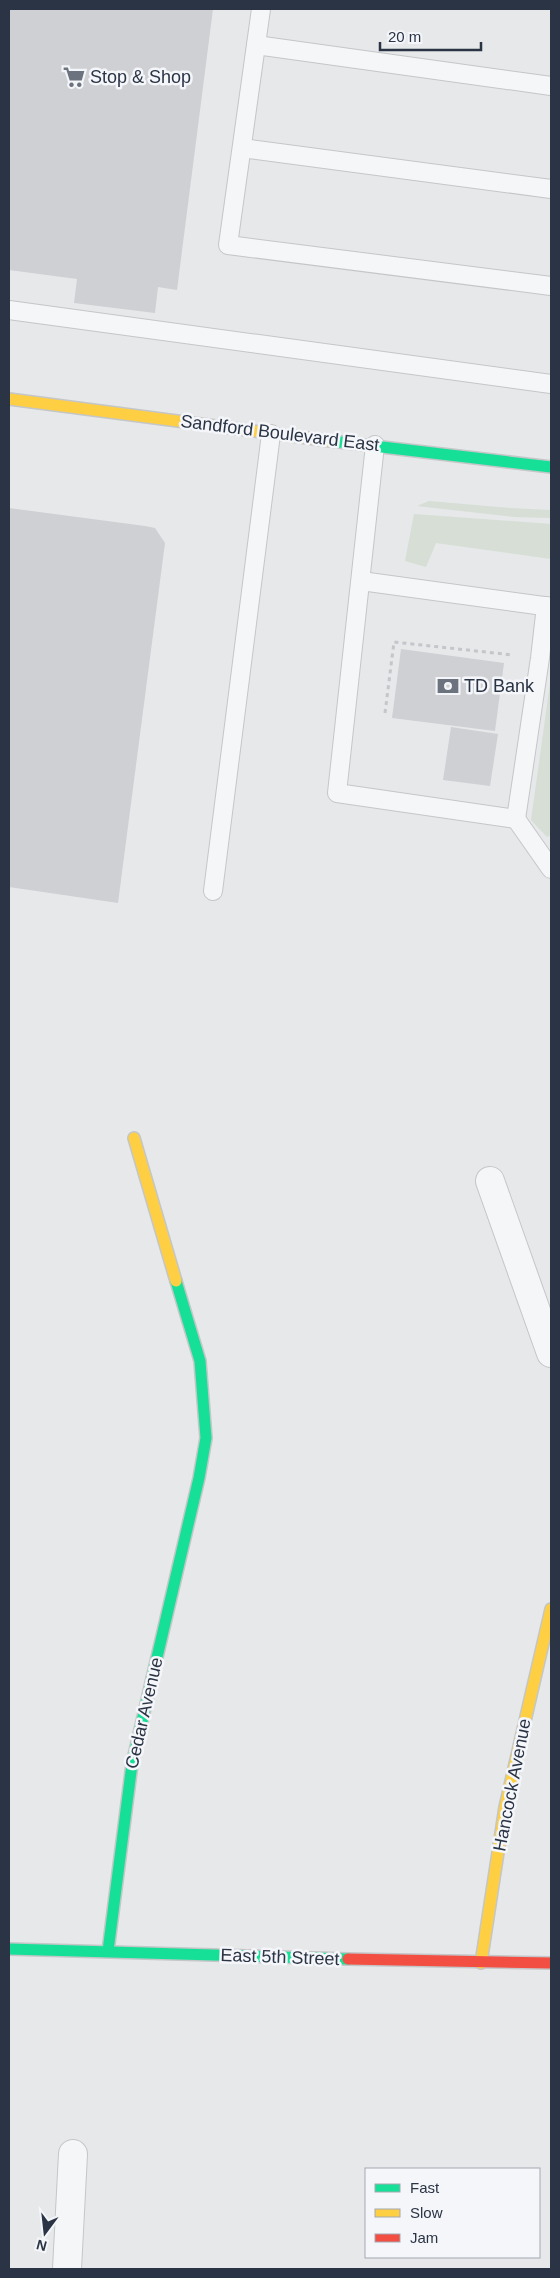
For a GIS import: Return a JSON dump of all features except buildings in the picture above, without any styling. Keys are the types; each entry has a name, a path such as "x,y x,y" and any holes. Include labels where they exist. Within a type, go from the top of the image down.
{"street":[{"name":"Sandford Boulevard East","path":"9,399 315,440 376,445 551,467"},
{"name":"Cedar Avenue","path":"108,1951 132,1764 199,1478 206,1438 200,1361 134,1138"},
{"path":"490,1181 551,1353"},
{"name":"Hancock Avenue","path":"481,1963 505,1807 545,1628 551,1609"},
{"name":"East 5th Street","path":"9,1949 481,1963 551,1963"},
{"path":"67,2269 73,2154"}],"lane":[{"path":"261,9 228,245 551,286"},
{"path":"256,45 551,86"},
{"path":"242,148 551,189"},
{"path":"9,310 551,384"},
{"path":"213,891 271,434"},
{"path":"376,445 337,793 516,819"},
{"path":"361,582 549,607 516,819 551,869"}],"path":[{"path":"385,713 394,642 540,658"}],"shaded area":[{"path":"429,501 551,510 551,518 514,517 417,506"},
{"path":"414,514 551,524 551,559 436,543 426,567 405,561"},
{"path":"551,676 551,835 547,837 531,820"}],"traffic: fast":[{"path":"331,441 551,467"},
{"path":"108,1951 132,1764 199,1478 206,1438 200,1361 176,1281"},
{"path":"9,1949 348,1959"}],"traffic: slow":[{"path":"9,399 331,441"},
{"path":"134,1138 176,1281"},
{"path":"481,1963 505,1807 551,1609"}],"traffic: jam":[{"path":"348,1959 551,1963"}],"place":[{"name":"Stop & Shop","path":"74,77"},
{"name":"TD Bank","path":"448,686"}]}
